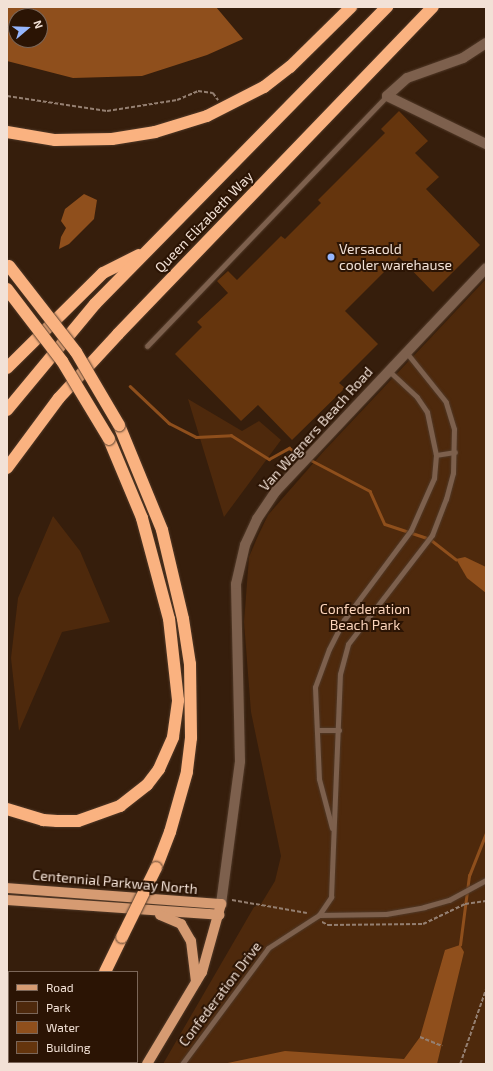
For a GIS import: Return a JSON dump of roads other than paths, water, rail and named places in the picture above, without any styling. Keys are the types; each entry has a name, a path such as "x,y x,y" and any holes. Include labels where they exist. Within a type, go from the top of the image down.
{"highway":[{"path":"7,132 55,140 112,139 155,132 223,108 264,87 290,67 351,7"},
{"name":"Queen Elizabeth Way","path":"7,410 95,304 387,7"},
{"name":"Queen Elizabeth Way","path":"7,468 59,398 118,334 433,7"},
{"path":"7,368 104,273 147,251"},
{"path":"8,265 76,352 119,425 164,537 184,619 190,664 191,738 187,772 170,832 156,868 106,971"},
{"path":"7,289 62,361 109,439 142,518 169,619 178,700 173,737 160,769 147,785 120,806 78,821 43,820 7,809"}],"main road":[{"name":"Centennial Parkway North","path":"7,888 221,904"},
{"name":"Centennial Parkway North","path":"7,900 219,915"},
{"path":"147,1064 196,982 219,915 221,904"},
{"path":"147,910 181,924 191,941 196,982"}],"street":[{"path":"486,43 463,58 407,78 387,96 486,144"},
{"name":"Van Wagners Beach Road","path":"221,904 240,762 236,584 245,545 257,519 276,491 388,370 486,268"}],"lane":[{"path":"147,346 387,96"},
{"path":"319,915 331,897 335,869 334,832 340,674 348,644 432,535 446,499 455,452 454,429 446,402 406,352"},
{"path":"334,832 319,780 315,687 328,649 344,620 410,530 434,478 436,455 427,412 417,397 388,370"},
{"path":"436,455 455,452"},
{"path":"317,730 339,730"},
{"path":"319,915 386,914 424,907 449,900 486,880"},
{"name":"Confederation Drive","path":"182,1064 268,948 319,915"}],"water":[{"path":"7,7 216,7 243,39 207,55 142,76 73,78 7,61"},
{"path":"84,194 97,200 94,219 69,244 59,249 61,237 66,228 61,221 65,209"},
{"path":"465,557 486,567 486,593 467,578 456,559"},
{"path":"460,945 464,952 437,1064 223,1064 285,1051 404,1059 420,1037 445,950"}],"waterway":[{"path":"130,386 169,423 196,437 231,435 269,459 289,448 305,457"},
{"path":"309,459 370,491 385,524 430,539 456,559"},
{"path":"460,945 469,876 486,833"}],"place":[{"name":"Versacold cooler warehause","path":"331,257"}],"park label":[{"name":"Confederation Beach Park","path":"365,618"}]}
